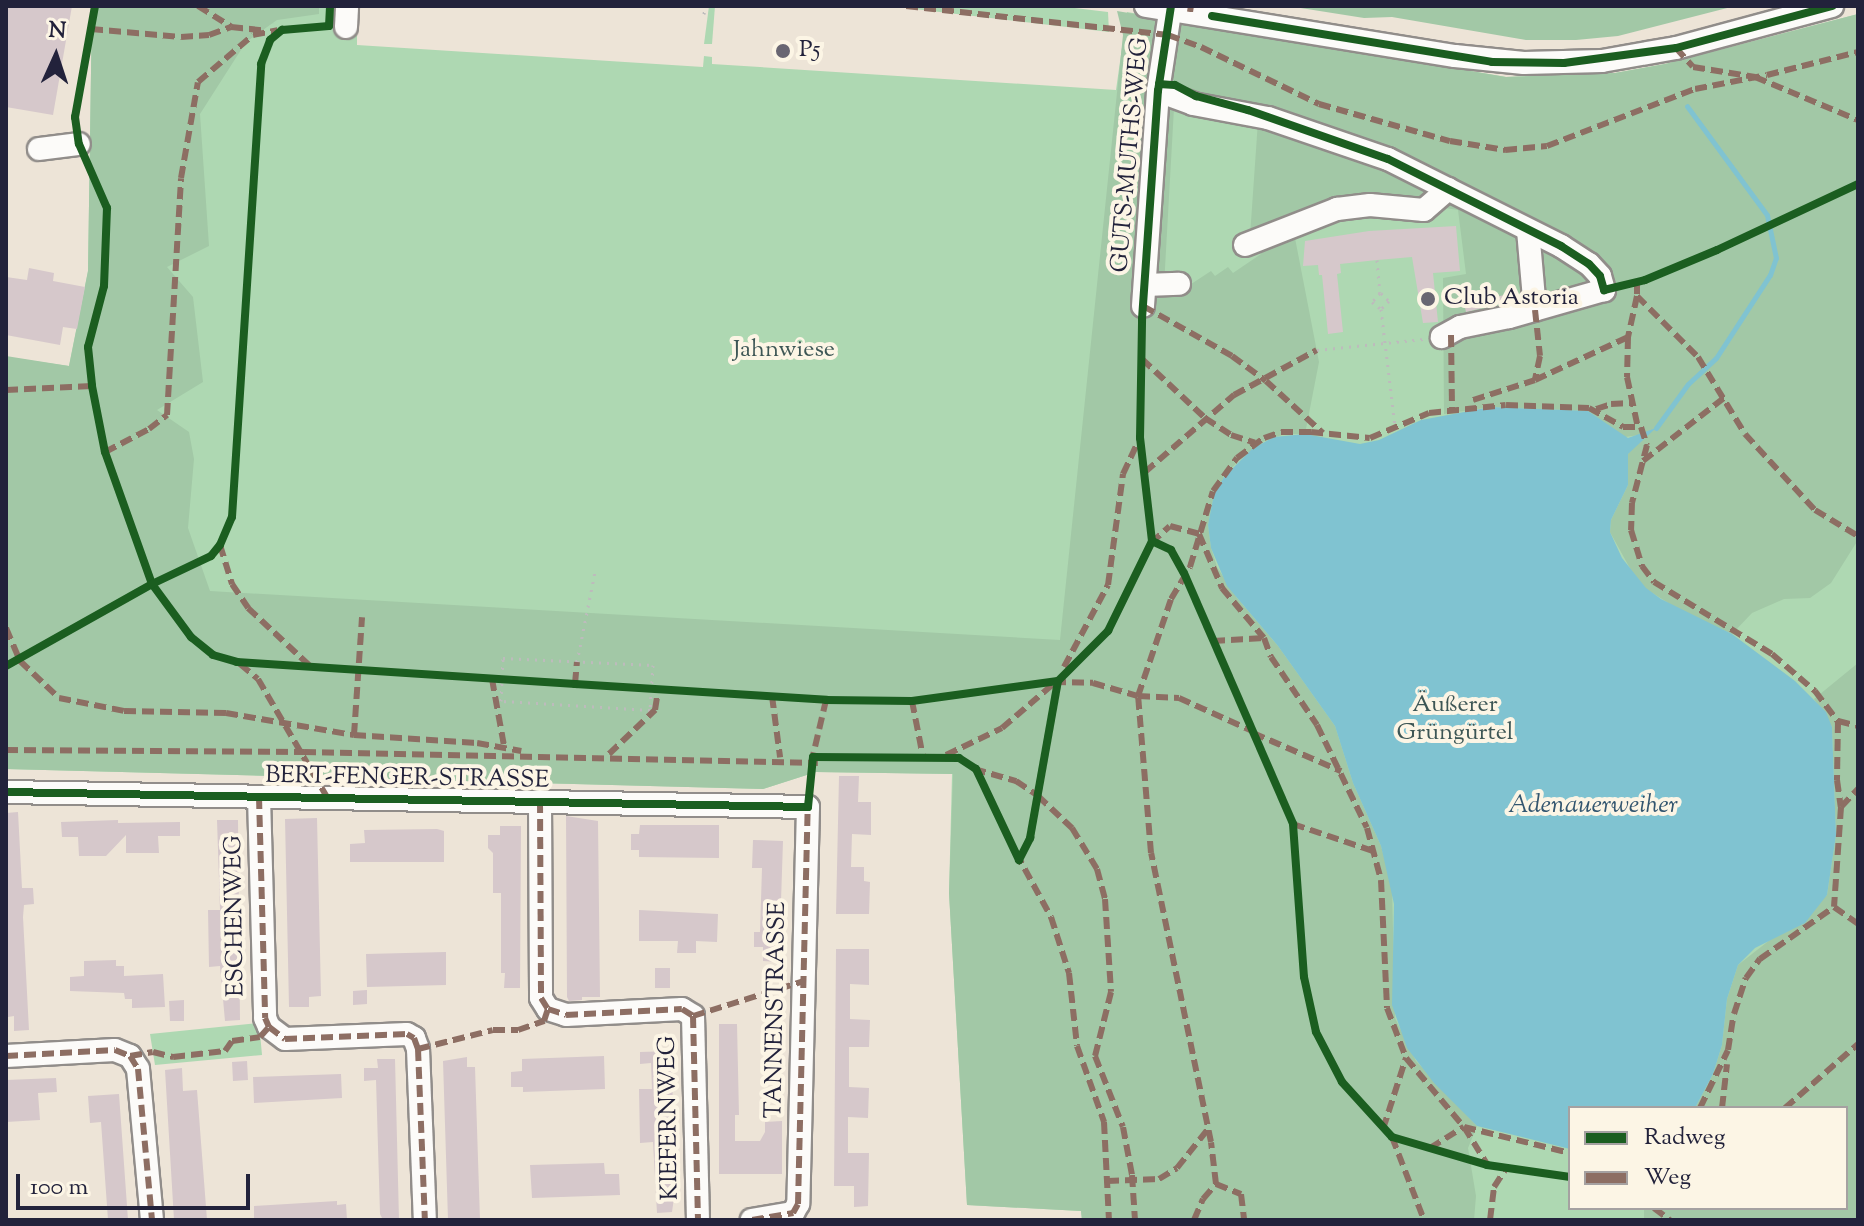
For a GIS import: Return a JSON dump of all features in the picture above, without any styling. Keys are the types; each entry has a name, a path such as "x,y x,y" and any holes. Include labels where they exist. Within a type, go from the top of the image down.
{"street":[{"path":"1146,6 1468,58 1538,63 1602,61 1665,50 1832,6"},
{"name":"GUTS-MUTHS-WEG","path":"1171,8 1158,91 1144,296 1179,284"},
{"path":"1158,91 1193,104 1268,118 1388,159 1528,230 1589,264 1600,276 1604,290 1460,327 1442,337"},
{"path":"39,149 79,144"},
{"path":"1245,245 1337,209 1370,205 1424,210 1448,189"},
{"path":"1528,230 1535,310"},
{"name":"BERT-FENGER-STRASSE","path":"6,792 808,807"},
{"name":"ESCHENWEG","path":"259,797 265,1018 269,1027 285,1039 407,1034 414,1038 418,1045 425,1220"},
{"name":"KIEFERNWEG","path":"540,801 541,998 548,1009 566,1015 682,1009 693,1016 698,1220"},
{"name":"TANNENSTRASSE","path":"752,1220 793,1213 798,1204 808,807"},
{"path":"6,1056 115,1050 130,1056 138,1069 152,1220"}],"path":[{"path":"704,14 705,6"},
{"path":"1377,260 1380,293 1389,301 1381,309"},
{"path":"1380,293 1372,302 1381,309 1395,427"},
{"path":"1317,350 1442,337"},
{"path":"577,662 595,572"},
{"path":"503,658 577,662 653,665 650,710 501,701 503,658"}],"green space":[{"name":"Äußerer Grüngürtel","path":"92,6 337,6 336,33 357,35 357,45 703,67 704,56 712,57 712,64 1116,90 1127,12 1506,77 1615,73 1665,64 1858,14 1858,1220 1082,1220 1081,1211 967,1205 949,893 952,774 816,772 763,789 6,769 6,357 69,366 88,271"},
{"name":"Äußerer Grüngürtel","path":"92,6 319,6 319,14 277,20 246,42 200,114 209,246 167,267 193,297 203,382 157,410 189,432 194,459 188,528 210,591 1060,640 1123,35 1117,11 1506,77 1615,73 1665,64 1858,14 1858,540 1831,583 1810,598 1784,599 1752,613 1732,634 1678,609 1646,589 1632,572 1610,532 1611,520 1628,485 1628,454 1639,435 1625,437 1588,411 1491,407 1444,414 1443,278 1466,274 1458,210 1400,201 1353,205 1295,238 1319,362 1305,434 1285,434 1264,441 1239,460 1224,477 1214,494 1208,525 1211,548 1217,567 1237,598 1278,646 1335,726 1353,783 1381,846 1392,887 1395,1018 1416,1061 1477,1126 1468,1148 1476,1196 1474,1220 1082,1220 1081,1211 967,1205 949,893 953,774 816,772 763,789 6,769 6,356 69,366 88,271","holes":["1174,108 1258,121 1250,236 1261,254 1233,273 1228,267 1215,276 1211,271 1182,290 1164,286"]},
{"path":"709,6 715,6 712,44 704,44"},
{"path":"889,6 1058,6 1108,12 1109,32"},
{"path":"1288,6 1735,6 1618,36 1526,40 1392,17 1364,18"},
{"path":"1858,663 1858,1220 1644,1220 1644,1210 1848,1210 1848,1106 1696,1106 1713,1074 1722,1045 1727,999 1738,965 1827,895 1836,835 1832,727 1814,699"},
{"path":"259,1023 262,1055 155,1065 150,1034"}],"water":[{"name":"Adenauerweiher","path":"1491,407 1588,411 1628,438 1656,428 1628,454 1628,485 1611,520 1610,532 1622,558 1646,588 1661,599 1732,634 1795,681 1826,712 1832,727 1836,835 1827,895 1805,923 1755,948 1738,965 1727,999 1722,1045 1713,1074 1696,1106 1568,1106 1568,1149 1477,1126 1434,1083 1407,1048 1392,1005 1394,904 1381,846 1353,783 1335,726 1278,646 1227,586 1211,548 1208,525 1214,494 1224,477 1252,449 1274,437 1305,434 1360,444 1379,440 1421,420"}],"building":[{"path":"6,6 72,6 53,115 6,107"},
{"name":"Club Astoria","path":"1456,226 1460,271 1433,273 1438,322 1423,323 1412,257 1340,264 1341,273 1337,274 1343,332 1328,334 1322,275 1319,275 1318,265 1303,266 1305,241 1369,231"},
{"path":"29,268 54,273 53,281 85,287 77,329 63,327 60,345 6,335 6,277 27,280"},
{"path":"1505,295 1516,300 1466,312 1464,303"},
{"path":"839,776 859,776 858,802 871,802 871,835 852,834 851,867 864,867 864,881 870,882 869,914 836,914"},
{"path":"18,812 22,888 33,888 34,904 24,905 23,917 29,1030 14,1031 14,1016 8,1017 6,998 6,813"},
{"path":"566,816 598,821 600,997 569,1001 567,997"},
{"path":"317,818 321,996 309,997 309,1007 289,1007 285,819"},
{"path":"118,820 118,823 180,822 180,836 158,836 159,853 126,853 126,835 106,856 79,856 78,837 62,837 61,822"},
{"path":"217,820 238,820 240,1020 225,1021 220,966 209,967 208,910 220,910"},
{"path":"640,825 719,825 719,858 639,857 639,850 631,850 631,834 639,834"},
{"path":"500,826 521,826 520,988 504,988 505,973 501,973 501,893 493,893 493,853 488,848 488,835 500,835"},
{"path":"364,830 444,831 444,862 350,862 350,844 365,843"},
{"path":"753,840 783,841 779,962 763,961 763,947 754,947 754,932 760,932 762,868 752,868"},
{"path":"639,910 718,914 717,942 696,941 696,953 677,953 678,941 639,941"},
{"path":"836,949 869,949 869,985 850,984 850,1019 870,1020 869,1047 849,1047 849,1087 869,1088 868,1118 848,1117 848,1153 869,1153 868,1206 854,1207 854,1186 834,1186"},
{"path":"446,952 446,985 367,987 366,954"},
{"path":"116,960 116,966 124,966 124,976 163,974 165,1007 132,1008 132,999 125,999 124,993 70,991 70,977 84,976 84,961"},
{"path":"655,968 670,968 670,988 655,988"},
{"path":"367,990 367,1004 353,1005 353,991"},
{"path":"184,1000 184,1021 170,1021 169,1001"},
{"path":"719,1024 737,1024 739,1115 735,1115 735,1141 760,1141 765,1132 765,1122 782,1121 782,1174 719,1174"},
{"path":"672,1051 674,1198 672,1212 657,1213 653,1142 640,1143 639,1089 652,1089 651,1063 640,1064 640,1052"},
{"path":"604,1056 605,1089 523,1092 523,1087 511,1087 511,1072 522,1071 522,1059"},
{"path":"467,1057 467,1067 475,1067 480,1220 448,1220 443,1061"},
{"path":"377,1059 395,1059 399,1220 383,1220 380,1214 376,1080 364,1081 364,1068 378,1068"},
{"path":"247,1061 248,1080 233,1081 232,1062"},
{"path":"182,1068 183,1091 197,1090 207,1220 174,1220 165,1070"},
{"path":"341,1074 342,1098 254,1103 253,1077"},
{"path":"56,1078 57,1092 38,1093 40,1120 6,1122 6,1080"},
{"path":"119,1094 128,1220 108,1220 101,1122 90,1123 88,1096"},
{"path":"604,1163 605,1174 619,1174 620,1195 532,1198 530,1165"},
{"path":"337,1201 337,1205 346,1204 347,1220 254,1220 254,1206"}],"waterway":[{"path":"1656,428 1688,384 1716,358 1770,275 1776,258 1767,215 1687,106"}],"marked path":[{"path":"198,6 231,27 262,30"},
{"path":"906,6 1168,35 1201,47 1319,104 1450,141 1505,150 1547,146 1695,89 1858,52"},
{"path":"1190,12 1191,6"},
{"path":"91,29 181,37 209,35 231,27"},
{"path":"105,452 149,429 167,415 181,178 198,82 253,35 278,30"},
{"path":"1676,48 1693,67 1755,77 1858,120"},
{"path":"1637,282 1637,296 1698,357 1745,434 1815,510 1858,536"},
{"path":"1637,296 1628,337 1627,377 1638,428"},
{"path":"1143,313 1143,306 1232,356 1266,381 1323,433"},
{"path":"1535,310 1540,356 1535,380"},
{"path":"1451,335 1452,408"},
{"path":"1473,400 1535,380 1628,337"},
{"path":"1145,472 1234,395 1317,350"},
{"path":"1142,359 1205,418 1231,435 1255,443"},
{"path":"6,390 92,386"},
{"path":"1643,461 1724,398"},
{"path":"1596,409 1631,403"},
{"path":"1194,1220 1203,1199 1216,1184 1211,1142 1151,853 1138,696 1171,599 1190,567 1213,491 1237,458 1264,438 1281,432 1370,438 1429,413 1506,405 1589,408 1623,427 1641,427 1647,445 1632,503 1631,530 1642,566 1654,582 1772,654 1815,691 1838,721 1837,780 1841,807 1834,907"},
{"path":"1064,667 1108,585 1123,474 1138,442"},
{"path":"1151,543 1170,526 1199,534"},
{"path":"1199,534 1222,588 1264,638 1271,657 1317,725 1367,828 1381,880 1387,1008 1406,1058 1464,1127 1568,1153"},
{"path":"220,545 232,584 248,608 311,667"},
{"path":"354,735 362,617"},
{"path":"6,628 20,661 59,698 124,711 226,713 354,735 477,743 521,751"},
{"path":"1213,641 1264,638"},
{"path":"575,684 577,662"},
{"path":"240,664 258,679 327,797"},
{"path":"492,679 504,746"},
{"path":"1054,682 1093,683 1138,696 1179,698 1250,730"},
{"path":"946,755 1002,728 1052,685"},
{"path":"609,754 655,710 658,690"},
{"path":"772,696 780,757"},
{"path":"811,764 826,700"},
{"path":"912,701 923,757"},
{"path":"1838,721 1858,726"},
{"path":"1253,733 1341,771"},
{"path":"6,750 304,752 818,763"},
{"path":"974,769 1016,781 1038,796 1072,828 1097,869 1105,899 1111,992 1095,1056 1123,1127 1132,1175 1135,1220"},
{"path":"1841,807 1858,789"},
{"path":"259,797 265,1018 269,1027 285,1039 407,1034 414,1038 418,1049 425,1220"},
{"path":"752,1220 793,1213 798,1204 808,800"},
{"path":"540,801 541,998 548,1009 566,1015 682,1009 693,1016"},
{"path":"1293,824 1373,851"},
{"path":"1016,853 1051,917 1069,973 1077,1046 1104,1122 1109,1220"},
{"path":"1834,907 1858,924"},
{"path":"1701,1106 1728,1050 1734,1014 1746,978 1760,959 1834,907"},
{"path":"693,1016 804,981"},
{"path":"418,1049 493,1030 518,1030 544,1021 548,1009"},
{"path":"693,1016 698,1220"},
{"path":"6,1056 115,1050 130,1056 153,1052 173,1057 225,1051 232,1041 260,1037 269,1027"},
{"path":"1787,1106 1858,1044"},
{"path":"130,1056 138,1069 152,1220"},
{"path":"1383,1129 1406,1058"},
{"path":"1722,1106 1727,1064"},
{"path":"1430,1148 1464,1127 1487,1164"},
{"path":"1107,1181 1159,1179 1177,1168 1208,1129"},
{"path":"1392,1137 1424,1220"},
{"path":"1490,1220 1494,1187 1507,1167"},
{"path":"1216,1184 1241,1194 1244,1220"},
{"path":"1657,1210 1670,1220"}],"cycle path":[{"path":"95,6 75,117 79,144 107,208 104,286 88,347 92,386 105,452 152,584 191,637 213,655 237,662 826,700 912,701 1058,681 1108,631 1152,541"},
{"path":"6,666 152,584 211,556 220,545 232,517 261,64 270,40 282,30 329,26 330,6"},
{"path":"1152,541 1140,438 1142,319 1158,91 1171,6"},
{"path":"1212,16 1492,62 1564,63 1676,48 1832,6"},
{"path":"1159,84 1175,85 1196,96 1248,110 1388,159 1561,246 1589,264 1600,276 1604,290 1645,280 1717,250 1858,184"},
{"path":"1152,541 1171,550 1184,573 1293,824 1304,977 1316,1032 1342,1082 1392,1137 1487,1165 1568,1177"},
{"path":"1019,860 1030,838 1058,681"},
{"path":"6,792 808,807 813,757 959,758 976,769 1019,860"}],"place":[{"name":"P5","path":"783,51"},
{"name":"Club Astoria","path":"1428,299"}],"park label":[{"name":"Jahnwiese","path":"784,351"}]}
